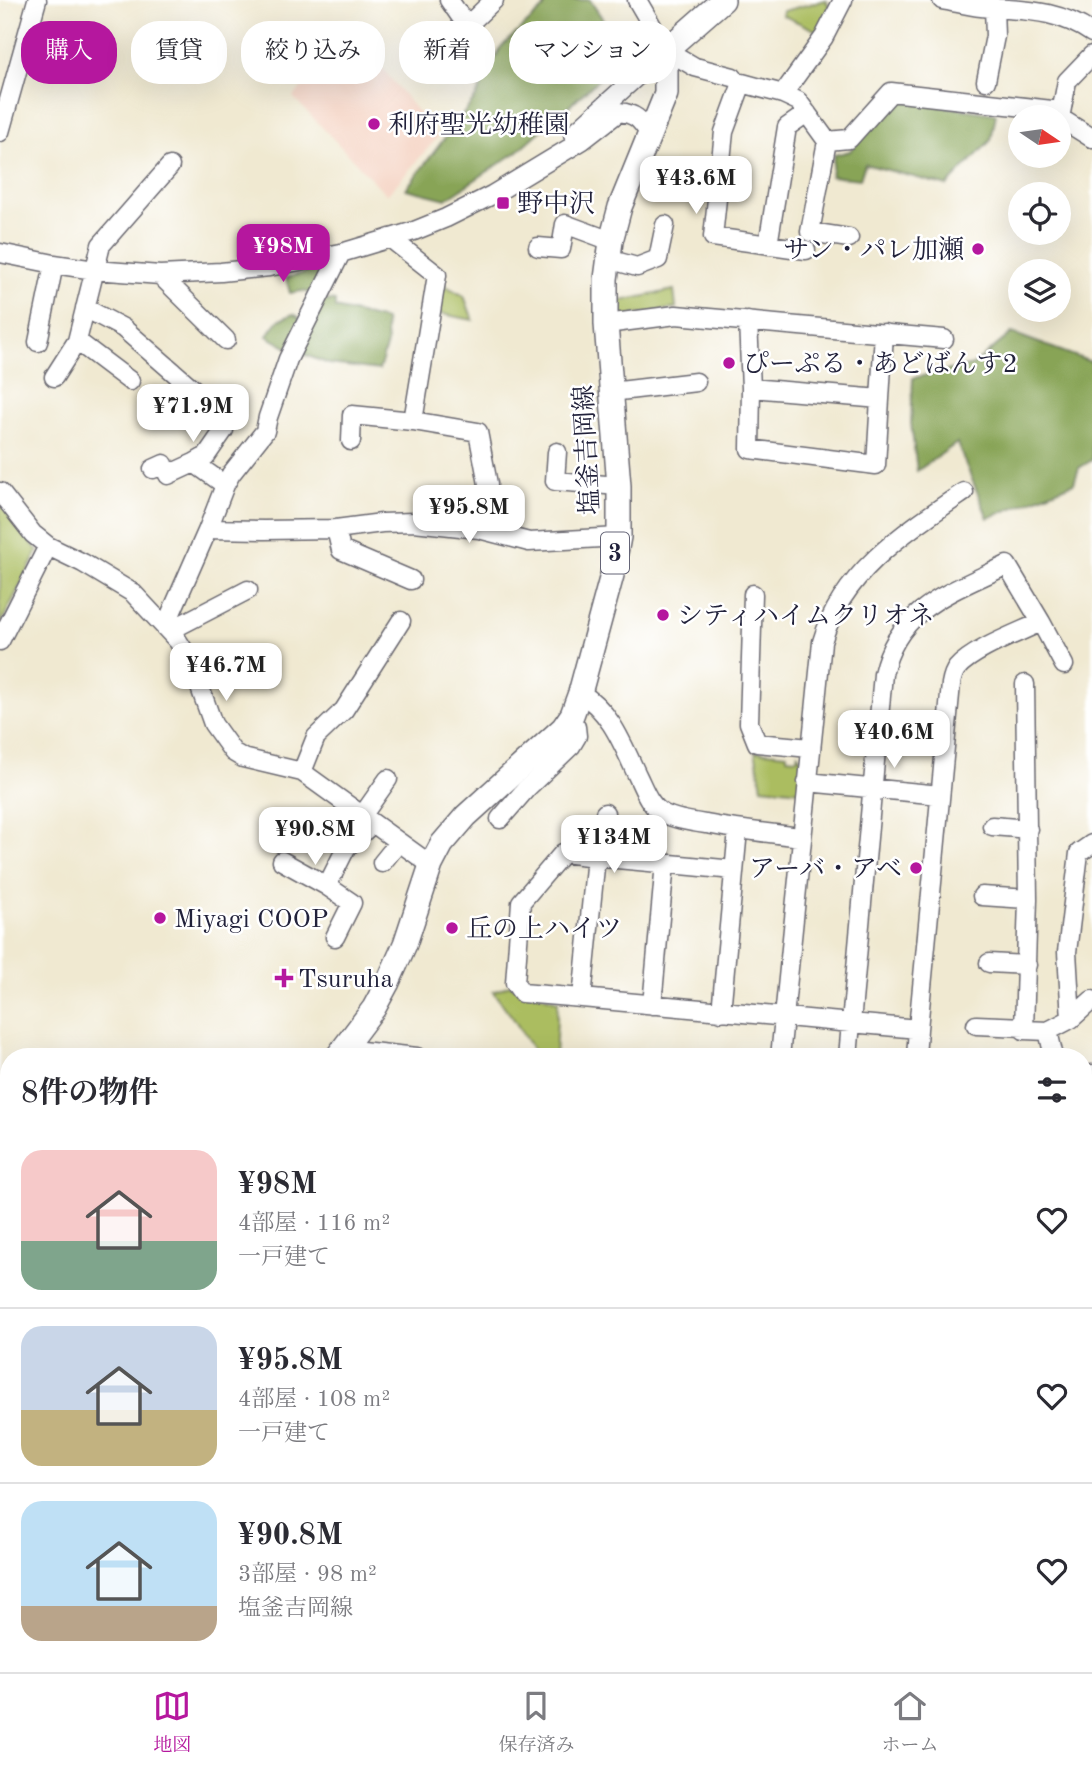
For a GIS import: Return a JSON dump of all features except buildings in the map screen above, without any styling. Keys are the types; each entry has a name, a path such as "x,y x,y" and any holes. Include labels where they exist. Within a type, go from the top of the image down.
{"main road":[{"path":"676,41 723,0"},
{"name":"塩釜吉岡線","path":"344,1048 374,1008 388,982 442,844 466,816 563,727 580,693 619,537 619,486 606,324 609,250 620,207 666,94 666,84"}],"street":[{"path":"0,132 37,0"},
{"path":"449,0 464,21"},
{"path":"472,21 494,0"},
{"path":"637,0 649,21"},
{"path":"783,94 824,37 842,0"},
{"path":"942,0 994,8 1028,9 1052,6 1062,17 1091,30"},
{"path":"986,81 995,36 994,8"},
{"path":"1062,105 1067,81 1092,55"},
{"path":"676,56 695,67 733,77"},
{"path":"806,250 713,237 724,132 742,83 798,101 827,141 810,232 849,238"},
{"path":"540,164 627,84"},
{"path":"827,141 849,139 891,92 1008,105"},
{"path":"0,253 95,270 160,275 269,267 341,253 418,229 469,207 583,139 619,112 631,113 639,118 650,134"},
{"path":"768,245 787,127 807,113"},
{"path":"1071,125 1092,138"},
{"path":"54,377 77,341 101,245 170,166"},
{"path":"538,247 561,249 565,224 637,267 657,260 665,225"},
{"path":"390,238 437,275 413,421"},
{"path":"167,629 225,485 265,432 288,359 341,253"},
{"path":"38,342 54,264"},
{"path":"160,275 226,340"},
{"path":"85,307 122,328 200,395"},
{"path":"606,324 676,315 944,339"},
{"path":"748,321 750,449 876,464 884,333"},
{"path":"77,341 130,381"},
{"path":"611,392 696,382"},
{"path":"751,388 880,399"},
{"path":"351,441 352,415 413,421 478,432 488,484 479,529"},
{"path":"153,469 164,464 168,475 194,463 206,456 224,430"},
{"path":"556,452 555,481 619,486"},
{"path":"194,463 225,485"},
{"path":"0,492 33,534 48,546 133,593 178,641 191,662 213,724 233,752 243,758 302,772 432,865"},
{"path":"781,1048 822,642 832,616 856,578 923,520 964,492"},
{"path":"208,529 336,529 414,522 479,529 529,542 619,537"},
{"path":"336,529 341,550 411,580"},
{"path":"0,641 48,546"},
{"path":"849,1048 883,674 887,655 916,614 932,601 1007,565 1064,665"},
{"path":"167,629 248,590"},
{"path":"753,594 749,723 757,743 810,748"},
{"path":"302,772 316,737 344,710 401,621"},
{"path":"917,1048 953,674 959,665 977,653 1041,622"},
{"path":"1024,1027 1028,900 1025,684"},
{"path":"580,693 601,709 620,738 646,795 663,814 738,830 802,837"},
{"path":"500,819 571,746 577,736 576,727 569,719"},
{"path":"327,886 346,848 367,820 388,779"},
{"path":"807,782 940,795"},
{"path":"582,998 605,813"},
{"path":"992,826 1028,829"},
{"path":"721,1012 738,830"},
{"path":"382,863 399,842"},
{"path":"1071,1020 1067,951 1079,853 1092,844"},
{"path":"734,870 563,853 521,902 514,984 522,993 918,1029"},
{"path":"282,861 352,903 335,937"},
{"path":"652,1005 665,863"},
{"path":"982,897 1028,900"},
{"path":"989,963 1027,965"},
{"path":"976,1025 1048,1031 1071,1020 1092,1000"},
{"path":"1048,1031 1053,1048"}],"shaded area":[{"name":"利府聖光幼稚園","path":"385,71 438,137 387,195 293,97 305,84 385,84"}],"green space":[{"path":"545,0 590,0 604,21 530,21 544,8"},
{"path":"826,0 831,11 819,32 782,15 783,11"},
{"path":"509,40 509,84 594,84 517,152 446,199 406,189 476,97 482,84 495,84 495,59 501,47"},
{"path":"893,99 996,114 991,140 947,186 865,164 860,179 831,176 834,155 850,151"},
{"path":"325,267 315,294 302,291 290,293 286,278"},
{"path":"440,283 464,296 473,320 436,313"},
{"path":"674,290 676,308 623,317 616,312 616,302"},
{"path":"323,300 335,301 335,308 385,320 387,344 379,370 329,364 300,353"},
{"path":"293,314 299,317 301,324 288,348 267,336 279,320"},
{"path":"1012,333 1091,362 1092,360 1092,460 1079,468 1074,483 988,518 957,443 917,471 911,423 913,378 973,365"},
{"path":"0,503 38,551 0,625"},
{"path":"755,751 787,754 787,757 797,758 798,754 803,763 800,791 762,787"},
{"path":"509,985 558,1001 555,1048 532,1048 493,992"}],"place":[{"name":"利府聖光幼稚園","path":"374,124"},
{"name":"野中沢","path":"503,203"},
{"name":"サン・パレ加瀬","path":"978,249"},
{"name":"ぴーぷる・あどばんす2","path":"729,363"},
{"name":"シティハイムクリオネ","path":"663,615"},
{"name":"アーバ・アベ","path":"916,868"},
{"name":"Miyagi COOP","path":"160,918"},
{"name":"丘の上ハイツ","path":"452,928"},
{"name":"Tsuruha","path":"284,978"}]}
